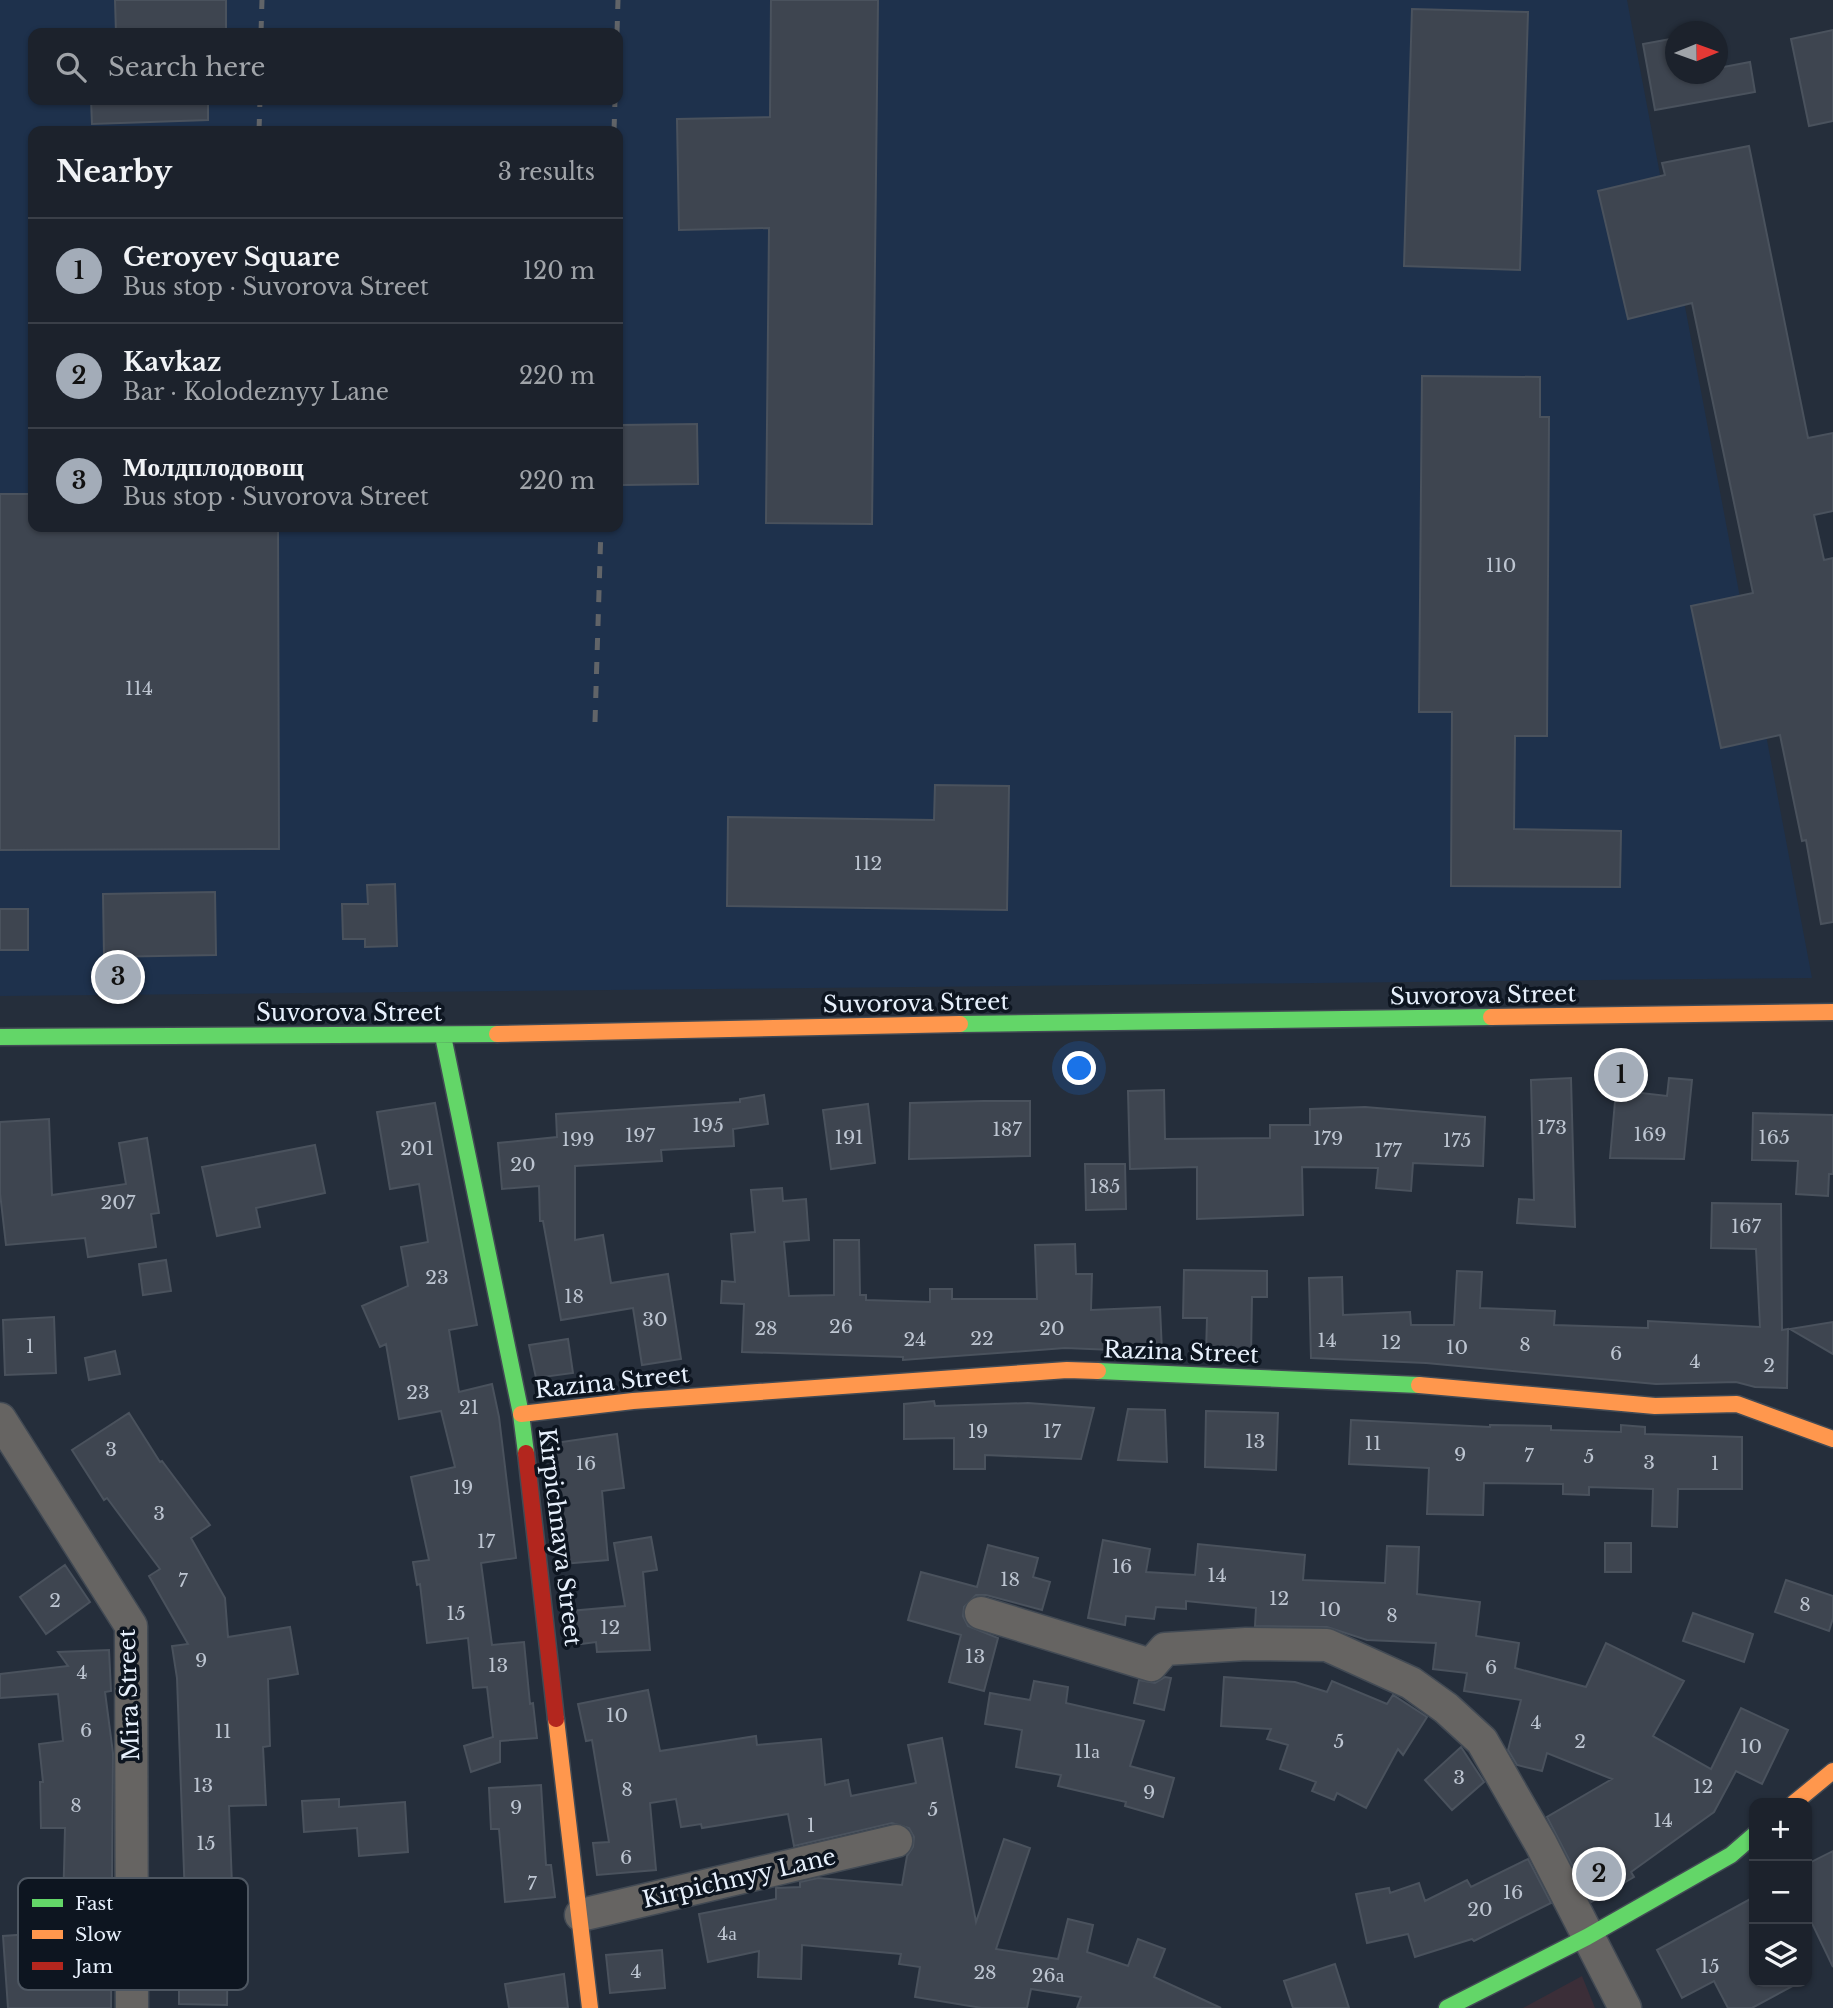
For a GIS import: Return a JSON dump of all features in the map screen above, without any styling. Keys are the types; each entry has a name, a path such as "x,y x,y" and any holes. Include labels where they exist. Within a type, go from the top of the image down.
{"street":[{"name":"Suvorova Street","path":"0,1037 443,1036 643,1029 1833,1012"},
{"name":"Kirpichnaya Street","path":"443,1036 521,1414 590,2008"},
{"name":"Razina Street","path":"521,1414 634,1401 1067,1370 1424,1385 1655,1406 1737,1404 1833,1439"},
{"name":"Mira Street","path":"0,1419 131,1626 132,1878"},
{"path":"981,1613 1151,1665 1165,1649 1246,1644 1326,1645 1411,1683 1446,1708 1482,1741 1541,1844 1625,2008"},
{"path":"1800,1798 1833,1771"},
{"path":"1447,2008 1587,1937 1731,1855 1749,1839"},
{"name":"Kirpichnyy Lane","path":"581,1915 896,1841"},
{"name":"Mira Street","path":"132,1990 132,2008"}],"shaded area":[{"path":"0,0 1627,0 1812,978 0,996"},
{"path":"1582,1976 1595,2008 1523,2008"}],"building":[{"path":"115,0 226,0 226,28 116,28"},
{"path":"771,0 878,0 872,524 766,523 769,228 679,230 677,119 770,117"},
{"path":"1412,9 1528,12 1520,270 1404,266"},
{"path":"1833,30 1833,121 1809,126 1791,39"},
{"path":"1665,40 1665,84 1728,84 1728,66 1750,62 1755,92 1655,110 1643,44"},
{"path":"91,105 208,105 208,120 92,124"},
{"path":"1749,146 1808,438 1833,433 1833,511 1814,515 1824,560 1833,558 1833,922 1821,924 1806,840 1802,841 1780,735 1721,748 1691,606 1753,593 1692,303 1628,319 1598,191 1665,175 1662,163"},
{"path":"1422,376 1540,377 1540,417 1549,417 1547,736 1515,736 1514,829 1621,831 1620,887 1451,886 1452,712 1419,712"},
{"path":"697,424 698,484 623,485 623,425"},
{"path":"0,494 28,494 28,532 278,532 279,849 0,850"},
{"path":"935,785 1009,786 1007,910 727,906 728,817 934,820"},
{"path":"395,884 397,946 365,947 365,939 343,939 342,904 368,904 367,885"},
{"path":"215,892 216,955 104,957 103,894"},
{"path":"0,909 28,909 28,950 0,950"},
{"path":"1571,1078 1575,1227 1517,1223 1519,1199 1534,1200 1531,1080"},
{"path":"1669,1078 1692,1080 1684,1159 1610,1158 1616,1090 1667,1096"},
{"path":"1164,1090 1165,1139 1270,1138 1270,1125 1310,1125 1310,1109 1365,1107 1485,1117 1483,1166 1413,1163 1411,1191 1376,1188 1378,1168 1302,1167 1303,1215 1197,1219 1197,1167 1130,1169 1128,1091"},
{"path":"764,1095 768,1124 733,1129 734,1146 661,1150 662,1161 575,1166 575,1240 603,1235 611,1283 668,1274 681,1359 642,1365 633,1308 561,1320 543,1221 540,1221 539,1186 502,1189 498,1143 557,1137 556,1114 740,1102 740,1099"},
{"path":"1030,1101 1030,1156 909,1159 910,1103"},
{"path":"435,1103 477,1325 449,1330 459,1392 492,1384 499,1417 516,1558 481,1563 492,1645 524,1642 530,1704 533,1703 537,1738 500,1741 500,1762 471,1772 464,1746 493,1737 487,1687 473,1688 468,1638 427,1643 420,1584 417,1585 413,1562 429,1560 411,1477 455,1467 441,1411 399,1419 386,1344 380,1347 362,1306 408,1286 401,1247 428,1242 419,1184 390,1189 377,1112"},
{"path":"868,1104 875,1163 831,1169 823,1110"},
{"path":"1753,1113 1833,1115 1833,1174 1829,1174 1828,1196 1796,1194 1798,1161 1752,1160"},
{"path":"49,1119 52,1195 126,1184 119,1143 147,1138 159,1213 151,1214 156,1247 88,1257 85,1238 6,1245 0,1193 0,1122"},
{"path":"315,1145 325,1193 256,1208 260,1227 217,1236 202,1167"},
{"path":"1085,1164 1125,1164 1126,1209 1086,1210"},
{"path":"782,1188 783,1201 806,1199 809,1240 784,1242 789,1296 834,1295 834,1240 859,1240 860,1295 866,1295 866,1300 930,1302 930,1289 952,1289 952,1299 1037,1299 1035,1245 1075,1244 1076,1274 1092,1274 1091,1310 1160,1307 1162,1352 1065,1348 903,1360 903,1357 742,1352 744,1304 721,1303 722,1281 735,1282 731,1234 755,1232 751,1190"},
{"path":"1712,1203 1781,1204 1782,1330 1788,1329 1787,1388 1755,1387 1736,1382 1656,1384 1426,1363 1311,1358 1309,1278 1342,1277 1343,1315 1410,1312 1411,1325 1454,1325 1457,1271 1482,1272 1480,1308 1555,1311 1554,1325 1648,1328 1648,1321 1760,1327 1756,1249 1711,1248"},
{"path":"166,1260 171,1291 143,1295 139,1264"},
{"path":"1184,1270 1267,1271 1267,1297 1252,1297 1251,1356 1206,1354 1207,1318 1183,1318"},
{"path":"54,1317 56,1373 5,1375 3,1320"},
{"path":"1833,1322 1833,1354 1790,1329"},
{"path":"568,1339 573,1373 536,1378 529,1345"},
{"path":"115,1351 120,1374 89,1380 85,1358"},
{"path":"934,1401 935,1406 1028,1403 1094,1408 1081,1459 985,1455 985,1469 954,1469 954,1438 904,1439 904,1404"},
{"path":"1128,1409 1165,1410 1167,1462 1118,1460"},
{"path":"1206,1411 1278,1413 1276,1470 1205,1467"},
{"path":"129,1413 160,1462 162,1461 210,1525 191,1538 225,1598 228,1637 290,1627 298,1674 268,1679 270,1746 263,1747 266,1805 229,1806 232,1878 184,1878 177,1678 172,1646 188,1644 149,1576 160,1569 107,1498 104,1500 72,1450"},
{"path":"1351,1420 1490,1427 1551,1426 1551,1430 1621,1432 1621,1425 1645,1427 1645,1434 1742,1437 1742,1489 1678,1489 1677,1527 1652,1526 1653,1489 1589,1487 1589,1495 1563,1494 1563,1484 1484,1483 1483,1515 1427,1514 1429,1468 1349,1464"},
{"path":"617,1434 624,1488 602,1491 608,1560 563,1564 548,1444"},
{"path":"651,1537 657,1570 643,1572 650,1650 597,1652 596,1642 573,1645 570,1611 625,1606 614,1543"},
{"path":"1103,1540 1150,1549 1146,1572 1195,1575 1198,1544 1305,1555 1303,1580 1385,1583 1387,1546 1419,1547 1417,1594 1480,1602 1476,1636 1519,1643 1515,1668 1586,1687 1606,1643 1684,1681 1653,1736 1711,1769 1741,1708 1788,1730 1762,1784 1736,1771 1714,1812 1631,1872 1634,1877 1591,1902 1547,1817 1612,1779 1547,1753 1542,1771 1517,1765 1508,1750 1521,1700 1464,1691 1467,1673 1433,1669 1436,1643 1367,1640 1327,1627 1255,1626 1256,1608 1186,1601 1186,1609 1156,1607 1154,1619 1126,1616 1125,1625 1088,1618"},
{"path":"1605,1543 1631,1543 1631,1572 1605,1572"},
{"path":"988,1545 1038,1558 1033,1577 1050,1582 1042,1610 986,1595 976,1595 964,1607 963,1616 968,1626 998,1638 984,1691 949,1682 961,1635 908,1620 921,1572 977,1587"},
{"path":"65,1565 90,1602 46,1634 20,1597"},
{"path":"1786,1580 1833,1596 1833,1618 1829,1631 1775,1612"},
{"path":"1693,1613 1753,1634 1744,1662 1683,1641"},
{"path":"109,1650 111,1691 105,1692 113,1753 112,1878 64,1878 65,1828 41,1828 40,1782 43,1782 39,1744 63,1741 58,1694 0,1698 0,1674 68,1666 58,1652"},
{"path":"1165,1677 1171,1678 1164,1710 1134,1703 1139,1680 1155,1683"},
{"path":"1224,1677 1295,1682 1327,1692 1332,1681 1387,1704 1393,1695 1427,1717 1403,1755 1398,1749 1366,1808 1337,1793 1334,1800 1312,1791 1316,1782 1280,1769 1288,1745 1267,1739 1271,1729 1221,1726"},
{"path":"1034,1681 1068,1687 1066,1703 1144,1721 1130,1766 1174,1778 1163,1817 1125,1806 1126,1802 1058,1786 1061,1775 1016,1767 1022,1730 985,1724 990,1693 1030,1700"},
{"path":"648,1690 660,1751 756,1736 757,1745 821,1739 825,1785 848,1780 851,1796 916,1783 908,1745 942,1738 976,1922 1004,1839 1030,1848 996,1949 1058,1959 1068,1919 1093,1925 1087,1952 1128,1966 1138,1939 1165,1949 1154,1977 1221,2008 1077,2008 1081,1997 1031,1989 1027,2008 982,2008 915,1997 920,1967 899,1964 901,1954 802,1945 801,1979 758,1977 759,1951 708,1962 699,1914 776,1899 776,1888 800,1887 800,1882 818,1878 902,1885 907,1856 913,1847 914,1837 909,1828 892,1823 794,1846 788,1814 702,1828 701,1824 681,1827 676,1799 650,1803 656,1870 597,1875 593,1843 609,1842 592,1740 586,1741 578,1704"},
{"path":"1461,1747 1484,1782 1452,1810 1425,1780"},
{"path":"541,1785 546,1865 551,1865 555,1897 505,1902 499,1829 491,1829 489,1788"},
{"path":"339,1799 339,1807 405,1802 408,1852 359,1856 357,1828 304,1832 302,1801"},
{"path":"1833,1851 1833,1967 1812,1923 1812,1862"},
{"path":"1528,1859 1551,1903 1474,1941 1472,1939 1415,1957 1408,1934 1367,1943 1356,1894 1389,1888 1390,1893 1419,1883 1425,1901 1467,1880 1471,1887"},
{"path":"1749,1900 1749,1987 1791,1987 1752,2008 1728,2008 1714,1981 1682,1998 1657,1950"},
{"path":"18,1935 18,1990 111,1990 111,2008 8,2008 3,1936"},
{"path":"662,1950 665,1988 610,1993 606,1955"},
{"path":"1335,1964 1349,2008 1293,2008 1284,1981"},
{"path":"564,1974 568,2008 509,2008 505,1984"},
{"path":"179,1990 227,1990 227,2005 179,2004"}],"railway":[{"path":"261,28 262,0"},
{"path":"617,28 618,0"},
{"path":"259,126 260,105"},
{"path":"614,126 615,105"},
{"path":"595,722 601,532"}],"traffic: fast":[{"path":"960,1024 1491,1017"},
{"path":"0,1037 497,1034"},
{"path":"443,1036 521,1414 526,1453"},
{"path":"1098,1371 1419,1385"},
{"path":"1447,2008 1587,1937 1731,1855 1749,1839"}],"traffic: slow":[{"path":"1491,1017 1833,1012"},
{"path":"497,1034 960,1024"},
{"path":"521,1414 633,1401 1067,1370 1098,1371"},
{"path":"1419,1385 1655,1406 1737,1404 1833,1439"},
{"path":"556,1719 590,2008"},
{"path":"1800,1798 1833,1771"}],"traffic: jam":[{"path":"526,1453 556,1719"}],"place":[{"name":"Молдплодовощ","path":"118,977"},
{"name":"Geroyev Square","path":"1621,1075"},
{"name":"Kavkaz","path":"1599,1874"}]}
